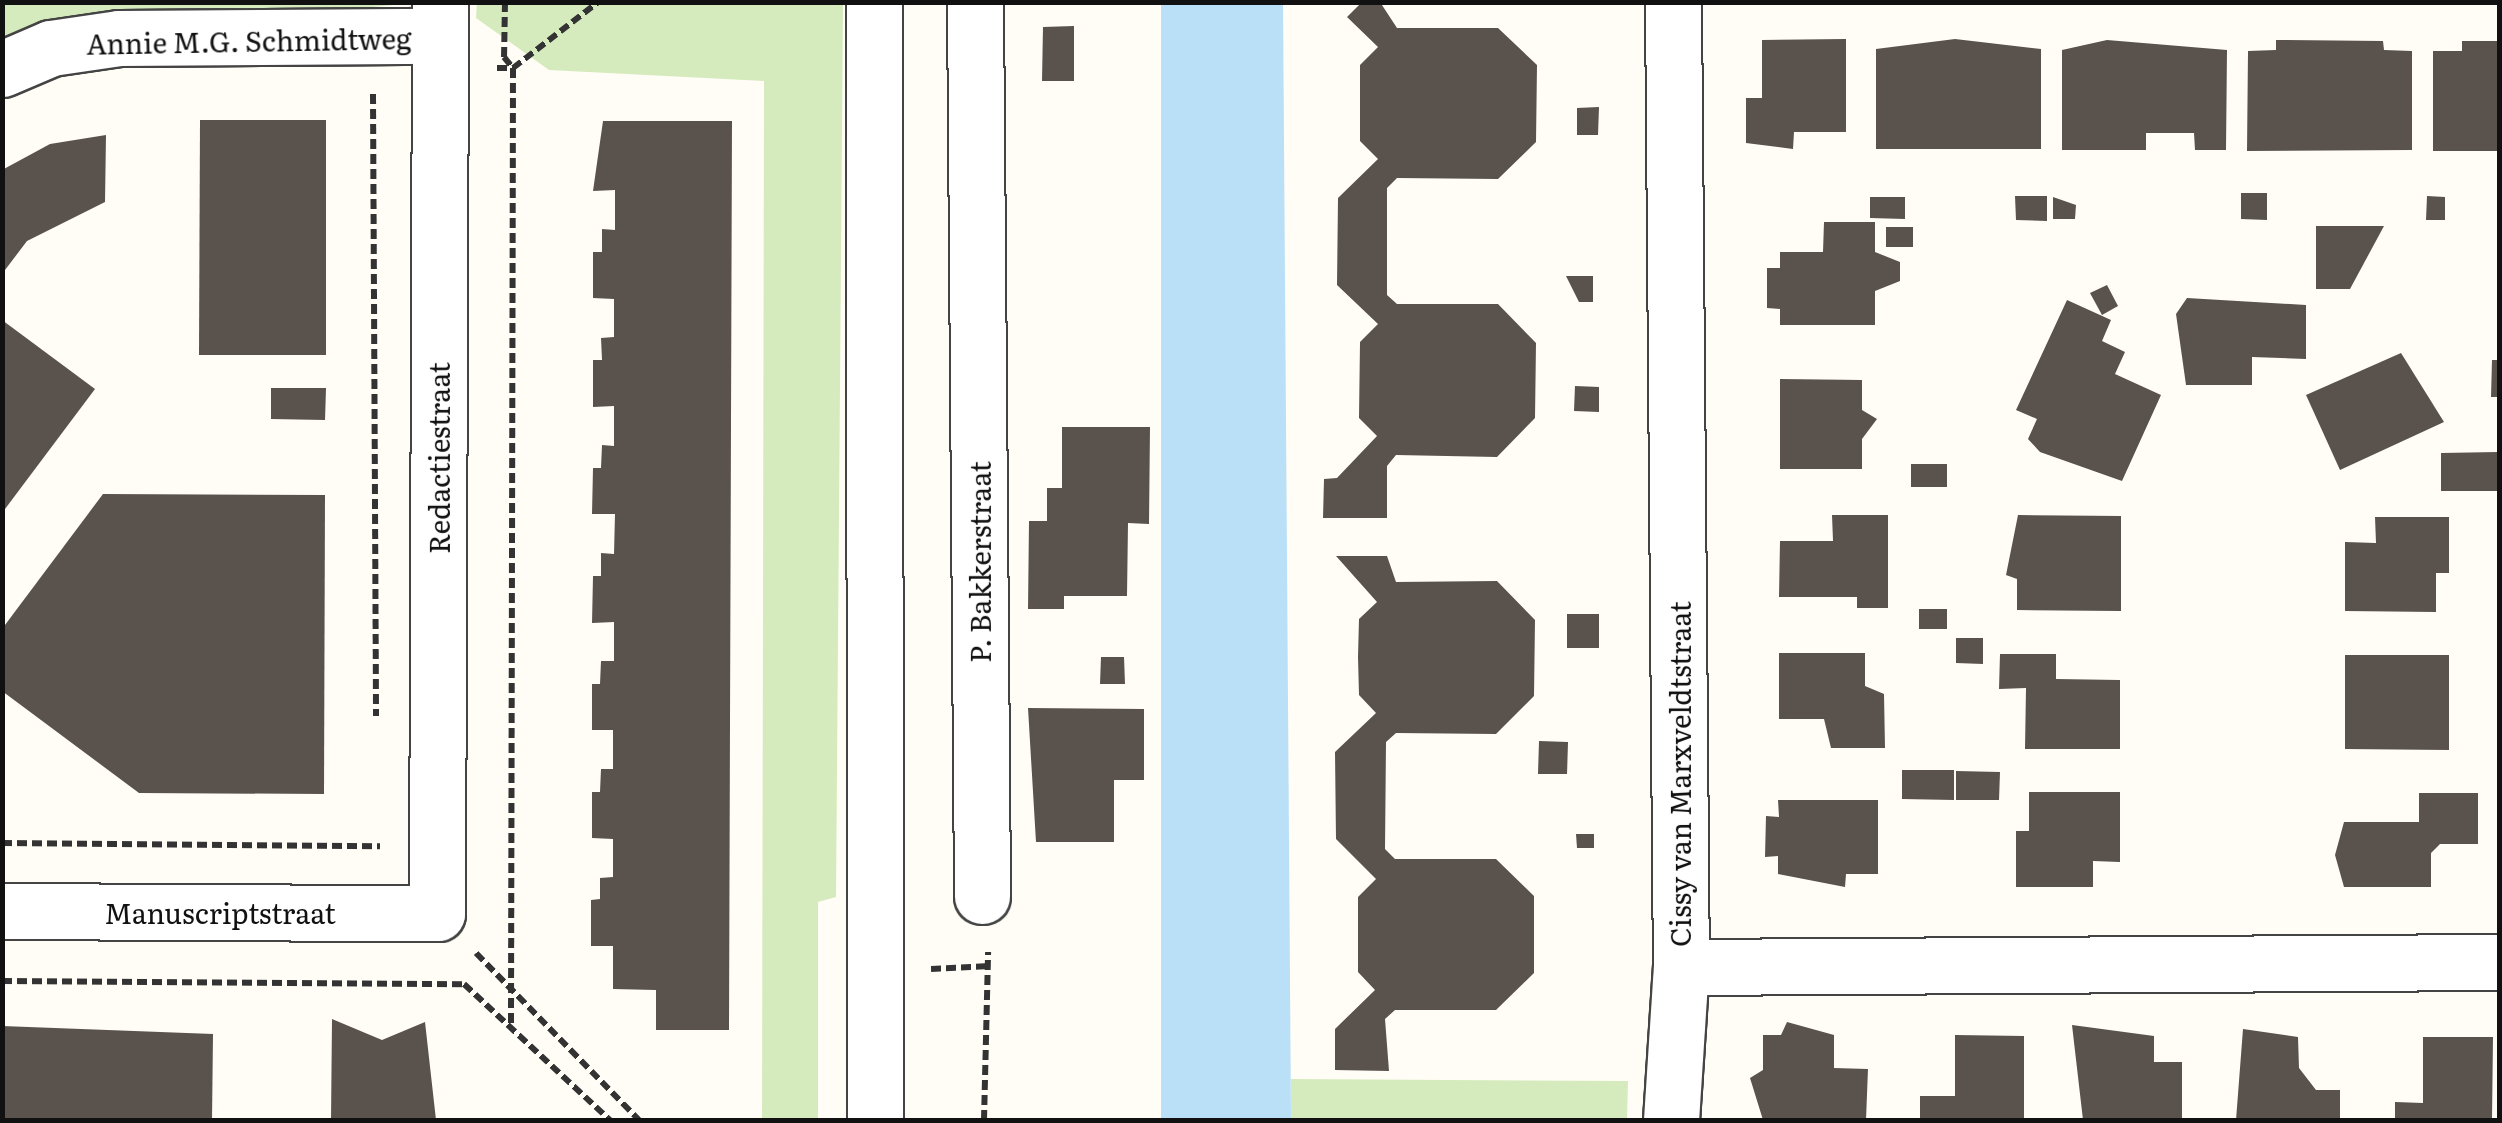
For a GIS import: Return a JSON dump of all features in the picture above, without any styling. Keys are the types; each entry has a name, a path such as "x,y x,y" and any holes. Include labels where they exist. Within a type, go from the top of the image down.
{"street":[{"path":"874,2 875,1120"},
{"name":"P. Bakkerstraat","path":"975,2 982,896"},
{"name":"Cissy van Marxveldtstraat","path":"1673,2 1681,967 2500,962"},
{"name":"Annie M.G. Schmidtweg","path":"2,69 51,48 119,38 439,36"},
{"name":"Redactiestraat","path":"438,912 439,36"},
{"name":"Manuscriptstraat","path":"2,911 438,912"},
{"path":"1671,1120 1681,967"}],"path":[{"path":"505,2 504,56 513,68 511,1028"},
{"path":"513,68 598,2"},
{"name":"Annie M.G. Schmidtweg","path":"439,36 513,68"},
{"path":"373,75 376,724"},
{"path":"376,823 376,842"},
{"path":"982,896 990,966 984,1120"},
{"path":"438,912 639,1120"},
{"path":"928,969 990,966"},
{"path":"2,980 464,984 610,1120"}],"green space":[{"path":"477,2 843,3 836,897 818,902 818,1120 762,1120 764,81 549,70 476,18"},
{"path":"3,3 414,3 3,43"},
{"path":"1291,1079 1628,1081 1627,1120 1291,1120"}],"water":[{"path":"1161,3 1283,3 1291,1120 1161,1120"}],"building":[{"path":"1362,2 1380,2 1397,28 1498,28 1537,65 1536,142 1498,179 1397,178 1387,188 1387,295 1397,304 1498,304 1536,343 1535,418 1497,457 1396,455 1387,466 1387,518 1323,518 1324,479 1337,478 1377,436 1359,418 1360,342 1378,324 1337,285 1338,198 1378,159 1360,141 1360,65 1378,47 1347,17"},
{"path":"1074,26 1074,81 1042,81 1043,27"},
{"path":"1846,39 1846,132 1794,132 1793,149 1746,143 1746,98 1762,98 1762,40"},
{"path":"1955,39 2041,49 2041,149 1876,149 1876,49"},
{"path":"2107,40 2227,50 2226,150 2195,150 2194,133 2146,133 2146,150 2062,150 2062,50"},
{"path":"2276,40 2383,41 2384,50 2412,51 2412,150 2247,151 2248,51 2276,50"},
{"path":"2462,41 2500,41 2500,151 2433,151 2433,51 2462,51"},
{"path":"1599,107 1598,135 1577,135 1577,108"},
{"path":"200,120 326,120 326,355 199,355"},
{"path":"603,121 732,121 729,1030 656,1030 656,990 613,989 613,946 591,946 591,900 600,899 600,878 613,877 613,839 592,838 592,792 600,792 601,769 613,769 613,730 592,730 592,684 600,684 601,661 614,661 614,622 592,623 593,576 601,576 601,553 614,554 615,514 592,514 593,468 601,468 602,445 614,446 614,406 593,407 593,360 602,360 601,338 614,337 614,299 593,298 593,252 602,252 602,229 615,230 615,190 593,191"},
{"path":"106,135 105,202 27,241 2,274 2,170 50,144"},
{"path":"2241,193 2267,193 2267,220 2241,219"},
{"path":"2015,196 2047,196 2047,221 2016,220"},
{"path":"2427,196 2445,197 2445,220 2426,220"},
{"path":"1870,197 1905,197 1905,219 1870,218"},
{"path":"2053,197 2076,205 2075,219 2053,219"},
{"path":"1824,222 1875,222 1875,252 1900,262 1900,281 1875,291 1875,325 1780,325 1780,309 1767,308 1767,268 1780,268 1780,252 1823,252"},
{"path":"2316,226 2384,226 2350,289 2316,289"},
{"path":"1886,227 1913,227 1913,247 1886,247"},
{"path":"1566,276 1593,276 1593,302 1579,302"},
{"path":"2107,285 2118,306 2102,315 2090,293"},
{"path":"2187,298 2306,305 2306,359 2252,357 2252,385 2186,385 2176,314"},
{"path":"2067,300 2111,320 2102,341 2125,352 2115,374 2161,395 2122,481 2040,452 2028,439 2037,419 2016,410"},
{"path":"2,320 95,389 2,513"},
{"path":"2401,353 2444,422 2340,470 2306,395"},
{"path":"2492,360 2500,360 2500,397 2491,397"},
{"path":"1780,379 1862,380 1862,410 1877,419 1862,439 1862,469 1780,469"},
{"path":"1575,386 1599,387 1599,412 1574,411"},
{"path":"271,388 326,388 325,420 271,419"},
{"path":"1062,427 1150,427 1149,524 1128,523 1127,596 1064,596 1064,609 1028,609 1029,521 1047,521 1047,488 1062,488"},
{"path":"2498,452 2497,491 2441,491 2441,453"},
{"path":"1911,464 1947,464 1947,487 1911,487"},
{"path":"103,494 325,495 324,794 139,793 2,691 2,629"},
{"path":"1832,515 1888,515 1888,608 1857,608 1857,597 1779,597 1780,541 1833,541"},
{"path":"2018,515 2121,516 2121,611 2017,610 2017,579 2006,575"},
{"path":"2375,517 2449,517 2449,573 2436,573 2436,612 2345,611 2345,542 2376,543"},
{"path":"1336,556 1387,556 1396,582 1497,581 1535,620 1534,696 1496,734 1396,733 1386,742 1385,849 1395,859 1496,859 1534,896 1534,973 1496,1010 1395,1010 1385,1019 1389,1071 1335,1070 1335,1029 1375,990 1358,972 1358,897 1376,879 1336,839 1335,752 1376,713 1359,695 1358,657 1359,619 1377,602"},
{"path":"1919,609 1947,609 1947,629 1919,629"},
{"path":"1567,614 1599,614 1599,648 1567,648"},
{"path":"1956,638 1983,638 1983,664 1956,663"},
{"path":"1779,653 1865,653 1865,686 1884,694 1885,748 1831,748 1824,719 1779,719"},
{"path":"2000,654 2056,654 2056,679 2120,680 2120,749 2025,749 2026,688 1999,689"},
{"path":"2345,655 2449,655 2449,750 2345,749"},
{"path":"1101,657 1124,657 1125,684 1100,684"},
{"path":"1028,708 1144,709 1144,780 1114,780 1114,842 1036,842"},
{"path":"1539,741 1568,742 1567,774 1538,774"},
{"path":"1902,770 1954,770 1954,800 1902,799"},
{"path":"1956,771 2000,772 1999,800 1956,800"},
{"path":"2029,792 2120,792 2120,862 2093,861 2093,887 2016,887 2016,831 2029,831"},
{"path":"2419,793 2478,793 2478,844 2440,844 2431,853 2431,887 2344,887 2335,855 2344,822 2419,822"},
{"path":"1778,800 1878,800 1878,874 1846,874 1845,887 1778,874 1778,856 1765,857 1766,816 1779,817"},
{"path":"1576,834 1594,834 1594,848 1577,848"},
{"path":"332,1019 382,1040 425,1022 436,1120 331,1120"},
{"path":"1787,1022 1834,1035 1834,1068 1868,1069 1866,1120 1763,1120 1750,1078 1763,1070 1763,1035 1781,1035"},
{"path":"2072,1025 2154,1036 2154,1062 2182,1062 2182,1120 2083,1120"},
{"path":"2,1026 213,1034 212,1120 2,1120"},
{"path":"2243,1029 2298,1037 2299,1068 2316,1090 2340,1090 2340,1120 2236,1120"},
{"path":"1955,1035 2024,1036 2024,1120 1920,1120 1920,1096 1955,1096"},
{"path":"2423,1037 2493,1037 2492,1120 2395,1120 2395,1102 2423,1103"}]}
